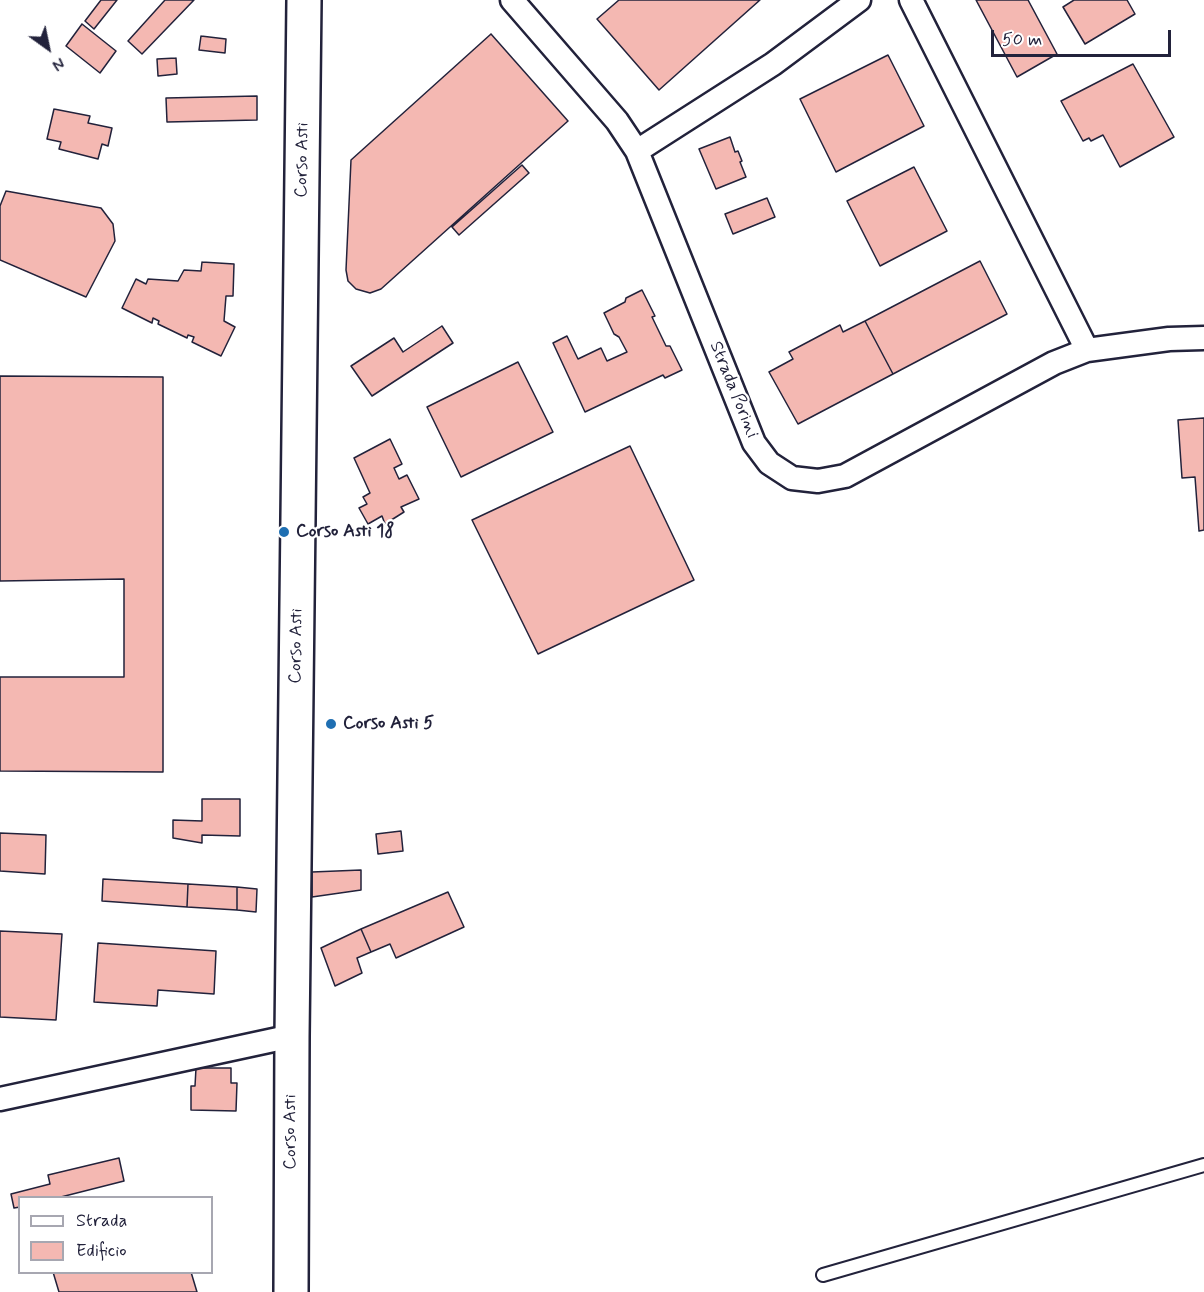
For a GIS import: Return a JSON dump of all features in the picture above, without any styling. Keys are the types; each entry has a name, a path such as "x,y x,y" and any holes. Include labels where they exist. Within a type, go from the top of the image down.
{"main road":[{"name":"Corso Asti","path":"291,1292 304,0"}],"street":[{"name":"Strada Porini","path":"512,0 617,121 637,151 754,443 769,464 792,478 818,481 845,476 1054,363 1088,350 1169,339 1204,338"},
{"path":"637,151 773,64 859,0"},
{"path":"911,0 1088,350"},
{"path":"0,1100 292,1036"}],"lane":[{"path":"824,1275 1204,1165"}],"building":[{"path":"101,0 117,0 94,29 85,21"},
{"path":"165,0 194,0 142,54 128,41"},
{"path":"619,0 760,0 659,90 597,19"},
{"path":"976,0 1028,0 1057,54 1017,77"},
{"path":"1074,0 1127,0 1135,14 1085,44 1063,7"},
{"path":"82,24 116,51 100,73 66,46"},
{"path":"491,34 568,121 381,289 370,293 356,289 348,281 346,270 351,160"},
{"path":"201,36 226,39 225,53 199,50"},
{"path":"888,55 924,126 836,172 800,99"},
{"path":"176,58 177,74 158,76 157,59"},
{"path":"1133,64 1174,137 1120,167 1103,135 1091,141 1089,138 1083,141 1061,101"},
{"path":"257,96 257,120 167,122 166,98"},
{"path":"54,109 90,116 88,123 112,128 108,146 102,144 98,159 59,149 61,142 47,139"},
{"path":"730,137 735,152 738,151 742,161 740,162 746,177 716,189 699,149"},
{"path":"522,165 529,173 459,235 452,227"},
{"path":"914,167 947,231 880,266 847,201"},
{"path":"6,191 101,208 113,224 115,241 86,297 0,260 0,206"},
{"path":"767,198 775,217 733,234 725,214"},
{"path":"980,261 1007,314 893,374 865,321"},
{"path":"202,262 234,264 233,296 226,296 224,321 235,327 221,356 192,342 194,337 188,335 187,338 158,324 159,321 153,318 152,323 122,308 136,279 146,284 148,279 178,281 184,270 201,271"},
{"path":"642,290 666,346 670,346 682,370 665,378 663,375 585,412 553,343 567,336 578,359 601,348 607,361 627,352 619,337 614,334 604,313"},
{"path":"865,321 893,374 798,424 769,372 793,359 789,352 840,325 843,332"},
{"path":"442,326 453,343 372,396 351,366 394,338 403,352"},
{"path":"518,362 553,432 461,477 427,407"},
{"path":"0,376 163,377 163,772 0,771 0,677 124,677 124,579 0,581"},
{"path":"1204,418 1204,530 1199,531 1195,477 1182,478 1178,420"},
{"path":"390,439 402,464 394,468 399,479 407,475 419,499 401,507 404,512 385,524 382,516 368,524 359,508 367,504 363,497 370,493 354,458"},
{"path":"630,446 694,580 538,654 472,520"},
{"path":"202,799 240,799 240,836 202,835 202,843 173,838 173,820 202,821"},
{"path":"401,831 403,851 378,854 376,834"},
{"path":"0,833 46,835 45,874 0,871"},
{"path":"361,870 361,890 312,897 312,872"},
{"path":"103,879 188,884 187,907 102,901"},
{"path":"188,884 237,887 237,910 187,907"},
{"path":"237,887 257,889 256,912 237,910"},
{"path":"448,892 464,927 396,958 390,944 371,952 361,929"},
{"path":"361,929 371,952 357,958 362,973 335,986 321,948"},
{"path":"0,931 62,934 56,1020 0,1017"},
{"path":"98,943 216,951 214,994 158,990 157,1006 94,1002"},
{"path":"196,1068 231,1068 231,1083 237,1083 236,1111 191,1110 191,1086 195,1086"},
{"path":"119,1158 124,1181 65,1196 18,1196 18,1207 14,1208 11,1194 50,1184 48,1175"},
{"path":"54,1274 192,1274 197,1292 59,1292"}],"place":[{"name":"Corso Asti 18","path":"284,532"},
{"name":"Corso Asti 5","path":"331,724"}]}
